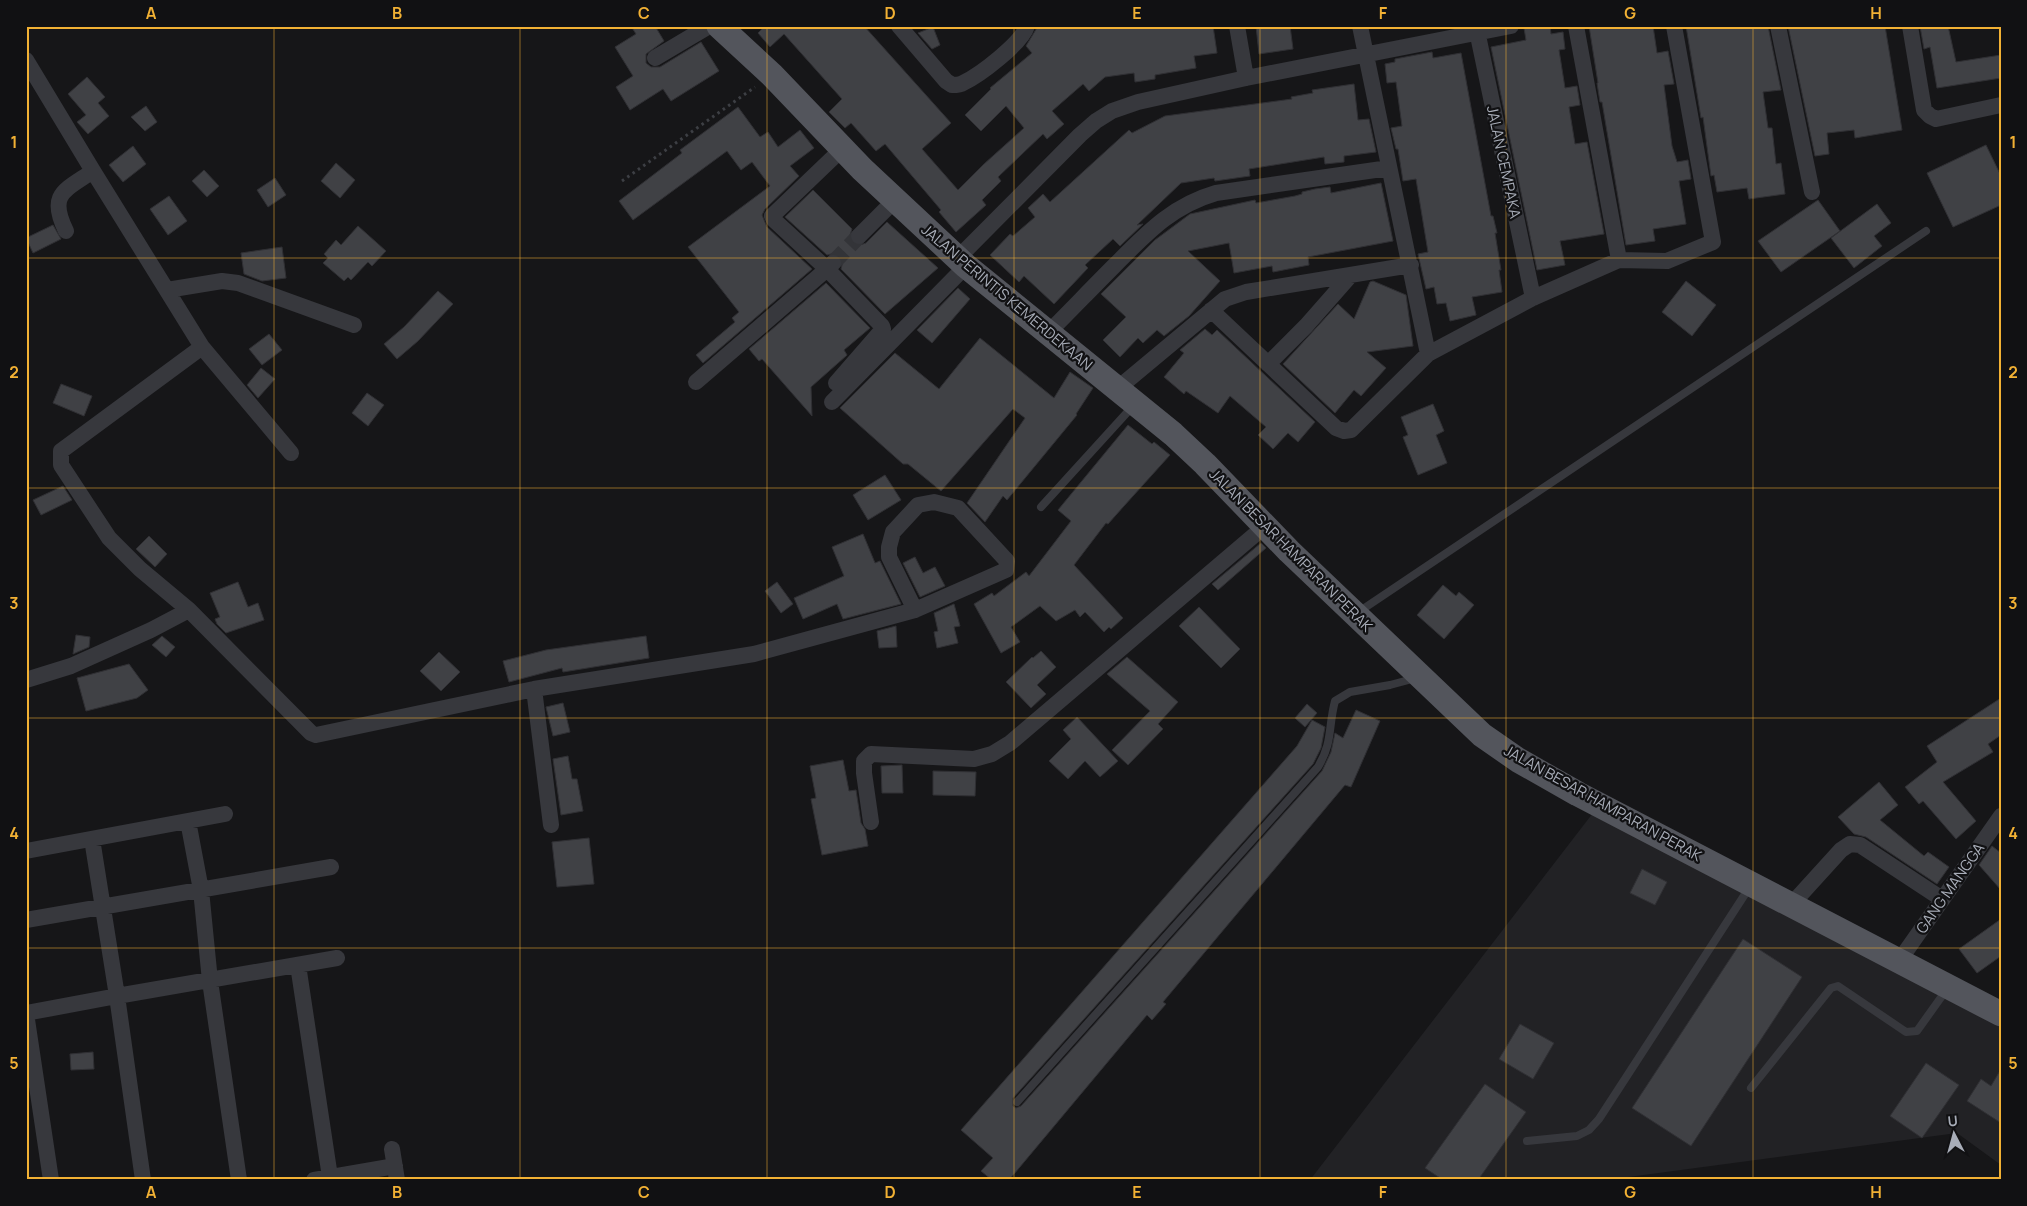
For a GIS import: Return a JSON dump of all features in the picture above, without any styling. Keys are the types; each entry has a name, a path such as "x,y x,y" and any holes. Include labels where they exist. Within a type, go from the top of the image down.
{"main road":[{"name":"JALAN PERINTIS KEMERDEKAAN","path":"719,26 772,75 842,149 962,262 1173,434"},
{"name":"JALAN BESAR HAMPARAN PERAK","path":"1173,434 1206,464 1265,526 1420,677 1482,735 1518,760 2001,1014"}],"street":[{"path":"655,58 709,26"},
{"path":"899,26 946,81 952,85 962,84 999,60 1024,33 1027,26"},
{"path":"1237,26 1246,78"},
{"path":"1360,26 1428,354"},
{"path":"842,149 772,216 774,220 830,266 883,329 831,396 1096,121 1112,111 1138,102 1246,78 1366,55 1476,29 1511,26"},
{"path":"1576,26 1619,260"},
{"path":"1211,310 1336,428 1344,431 1352,430 1428,354 1533,298 1619,260 1667,261 1713,242 1674,26"},
{"path":"1778,26 1812,192"},
{"path":"1910,26 1924,110 1930,116 1936,119 2001,105"},
{"name":"JALAN CEMPAKA","path":"1476,29 1533,298"},
{"path":"26,60 200,343 292,452"},
{"path":"1049,332 1151,229 1171,213 1198,198 1216,193 1389,168"},
{"path":"66,231 57,211 60,198 66,189 93,171"},
{"path":"859,236 895,200"},
{"path":"1126,397 1211,310 1225,299 1246,292 1411,265"},
{"path":"696,382 830,266"},
{"path":"1268,364 1306,326 1350,276"},
{"path":"169,293 222,281 238,283 354,325"},
{"path":"200,343 61,451 60,465 109,538 140,569 190,610 310,733 316,735 534,689 754,654 915,610 1006,570 1007,561 958,508 934,502 918,505 893,532 889,547 890,557 915,610"},
{"path":"871,822 864,761 871,754 974,759 992,754 1010,743 1265,526"},
{"path":"26,680 71,666 190,610"},
{"path":"534,689 551,825"},
{"path":"26,851 225,814"},
{"name":"GANG MANGGA","path":"1899,961 2001,816"},
{"path":"188,821 201,890 210,981 239,1180"},
{"path":"92,839 144,1180"},
{"path":"1791,905 1841,850 1850,844 1860,845 1942,899"},
{"path":"26,920 331,866"},
{"path":"51,1180 26,1013 337,958"},
{"path":"298,965 322,1178 396,1173 392,1149"}],"lane":[{"path":"1356,614 1926,231"},
{"path":"1041,508 1126,397"},
{"path":"1017,1102 1318,767 1326,754 1331,736 1330,720 1335,701 1350,692 1390,685 1420,677"},
{"path":"1527,1141 1577,1136 1589,1130 1599,1119 1752,884"},
{"path":"1751,1088 1831,988 1838,986 1906,1032 1917,1031 1950,986"}],"path":[{"path":"622,181 772,75"}],"shaded area":[{"path":"1596,809 2001,1022 2001,1165 1957,1133 1606,1180 1310,1180"}],"building":[{"path":"631,26 655,26 664,41 646,54 646,63 651,67 660,67 701,42 719,71 671,101 663,89 630,110 616,87 633,76 615,47 636,34"},
{"path":"765,26 864,26 951,123 922,149 958,190 1024,128 1006,106 981,131 965,115 990,88 1032,53 1026,46 1038,26 1213,26 1217,53 1194,56 1196,68 1155,75 1155,79 1135,82 1134,73 1105,77 1089,91 1083,84 1052,111 1064,124 1047,139 1043,134 998,177 1001,181 982,200 986,205 956,232 939,212 941,210 885,144 876,151 851,123 845,128 829,112 842,99 784,34 770,47 758,33"},
{"path":"1256,26 1290,26 1293,49 1259,54"},
{"path":"1550,26 1551,34 1563,32 1565,49 1559,50 1565,88 1577,86 1580,105 1569,107 1575,144 1587,142 1604,234 1560,241 1565,265 1537,270 1491,47 1526,40 1524,28"},
{"path":"1589,26 1653,26 1657,53 1668,51 1674,84 1664,85 1672,146 1677,162 1688,160 1691,179 1679,181 1686,224 1653,229 1655,241 1626,245 1602,102 1600,102"},
{"path":"1686,26 1768,26 1781,90 1763,92 1768,128 1772,128 1776,164 1781,163 1785,194 1749,199 1747,188 1717,192 1714,175 1711,176 1703,117 1701,118"},
{"path":"1788,26 1885,26 1902,130 1855,138 1854,130 1827,133 1829,154 1815,156"},
{"path":"1920,26 1948,26 1956,62 2001,55 2001,78 1937,88 1930,47 1924,49"},
{"path":"933,27 940,45 932,49 918,33"},
{"path":"1432,52 1433,58 1461,53 1491,216 1493,216 1497,233 1495,233 1501,270 1499,270 1502,292 1472,297 1476,315 1450,321 1446,303 1437,304 1434,287 1426,289 1418,254 1428,252 1416,179 1403,181 1398,149 1396,149 1391,128 1402,126 1396,82 1387,83 1385,64 1395,62 1395,59"},
{"path":"87,77 105,97 98,103 109,116 88,134 77,122 86,115 68,94"},
{"path":"1354,84 1358,120 1369,119 1376,152 1344,156 1344,162 1325,164 1324,157 1249,169 1250,176 1215,181 1214,178 1181,183 1137,225 1143,224 1120,246 1113,239 1085,265 1088,268 1054,304 1024,276 1019,282 990,255 1010,234 1013,236 1035,217 1028,208 1043,194 1050,202 1129,130 1132,133 1165,116 1292,99 1291,97 1313,93 1312,90"},
{"path":"146,106 157,122 145,131 131,117"},
{"path":"738,107 760,137 768,132 778,147 800,130 814,148 790,166 799,176 765,209 762,215 767,227 812,269 703,363 696,355 735,322 732,318 739,312 688,247 770,186 752,162 741,170 727,151 633,220 619,201 682,153 680,150"},
{"path":"1986,145 2001,176 2001,205 1953,227 1927,173"},
{"path":"133,146 146,164 123,182 109,165"},
{"path":"336,163 355,180 340,198 321,181"},
{"path":"204,170 219,186 207,197 192,181"},
{"path":"275,178 286,195 268,207 257,190"},
{"path":"1381,183 1393,241 1308,257 1309,265 1273,272 1272,266 1234,273 1229,243 1188,251 1220,281 1189,316 1164,336 1157,330 1143,343 1138,338 1120,357 1103,340 1126,317 1101,294 1155,240 1190,214 1255,200 1256,203 1295,196 1315,189 1330,187 1331,193"},
{"path":"813,190 852,229 849,238 852,243 857,246 866,243 887,222 938,268 885,314 841,269 843,261 840,256 835,253 827,255 785,217"},
{"path":"169,196 187,221 168,235 150,209"},
{"path":"1818,200 1840,231 1781,272 1758,241"},
{"path":"1877,204 1891,223 1874,236 1882,246 1854,268 1831,238"},
{"path":"53,225 61,239 33,253 26,238"},
{"path":"358,226 386,251 372,266 368,262 351,280 348,277 344,281 323,263 328,258 324,254 336,240 341,245"},
{"path":"282,247 286,278 262,281 244,274 241,253"},
{"path":"1373,281 1406,295 1413,346 1367,352 1386,368 1361,396 1354,390 1335,413 1283,364 1338,304 1354,319 1370,282"},
{"path":"1686,281 1716,305 1692,336 1662,312"},
{"path":"826,283 870,328 844,350 847,355 811,387 812,416 762,359 759,361 749,349"},
{"path":"958,288 970,299 932,343 917,330"},
{"path":"438,291 453,304 418,341 397,359 384,344 404,327"},
{"path":"1205,329 1212,335 1217,330 1315,422 1298,442 1288,433 1273,449 1258,435 1266,427 1230,396 1218,413 1186,391 1184,394 1164,377 1184,353 1180,350"},
{"path":"269,334 282,350 262,365 249,349"},
{"path":"980,338 1054,398 1070,372 1093,388 1077,415 1007,500 1003,496 985,522 967,503 1025,418 1013,409 941,491 908,464 903,464 840,408 895,353 939,389"},
{"path":"261,368 275,379 258,398 247,385"},
{"path":"61,384 92,396 84,416 53,403"},
{"path":"367,393 384,405 368,426 352,413"},
{"path":"1433,404 1444,431 1436,435 1447,463 1418,475 1403,437 1408,435 1401,417"},
{"path":"1128,425 1152,444 1154,442 1170,455 1108,524 1106,523 1074,565 1123,618 1111,629 1109,627 1104,632 1085,612 1080,617 1075,610 1056,621 1040,606 1011,627 1020,642 1001,653 974,604 992,593 994,596 1026,572 1029,576 1071,521 1058,510"},
{"path":"885,475 901,500 868,520 853,495"},
{"path":"63,486 72,500 41,515 33,500"},
{"path":"863,534 875,563 880,561 901,604 843,619 837,604 803,619 794,598 844,576 832,547"},
{"path":"149,536 167,554 155,567 136,549"},
{"path":"1261,543 1266,548 1218,590 1212,584"},
{"path":"915,557 923,573 935,567 945,586 920,597 903,563"},
{"path":"238,582 248,607 258,603 264,620 226,633 217,624 215,619 220,617 210,593"},
{"path":"777,582 793,604 781,613 765,591"},
{"path":"1443,585 1456,596 1459,592 1474,605 1444,639 1417,615"},
{"path":"954,604 960,626 954,627 958,643 937,648 934,632 938,631 934,613"},
{"path":"1199,607 1240,649 1221,668 1179,626"},
{"path":"896,626 897,647 879,648 877,631"},
{"path":"76,635 90,637 89,647 73,654"},
{"path":"162,636 175,647 166,657 152,645"},
{"path":"646,636 649,658 563,672 562,668 509,682 503,661 546,650"},
{"path":"1041,651 1056,667 1037,685 1046,694 1031,708 1006,682"},
{"path":"439,652 460,672 441,691 420,671"},
{"path":"1127,657 1178,702 1158,724 1163,729 1128,765 1112,750 1150,711 1107,674"},
{"path":"129,664 148,690 137,698 86,711 77,678"},
{"path":"2001,698 2001,735 1988,744 1993,752 1943,782 1976,821 1956,839 1923,801 1919,804 1905,787 1937,762 1927,746"},
{"path":"563,703 570,732 553,736 546,707"},
{"path":"1307,704 1317,713 1305,727 1295,718"},
{"path":"1356,710 1380,721 1351,787 1345,785 1163,1002 1166,1004 1152,1020 1147,1015 1009,1180 992,1180 981,1171 993,1158 961,1130 1297,746 1312,720 1325,727 1321,748 1313,764 1013,1098 1013,1106 1016,1108 1021,1106 1322,771 1331,752 1335,733 1343,738"},
{"path":"1077,717 1118,761 1100,777 1085,761 1068,779 1049,761 1071,739 1063,730"},
{"path":"568,756 572,779 577,779 583,811 561,815 553,759"},
{"path":"843,760 849,791 856,790 861,823 865,829 868,846 822,855 811,799 816,798 810,766"},
{"path":"902,765 903,793 882,793 881,766"},
{"path":"933,771 976,772 975,796 933,795"},
{"path":"1879,782 1898,805 1880,820 1924,856 1928,852 1949,867 1937,884 1866,837 1854,834 1838,817"},
{"path":"589,838 594,884 557,887 552,842"},
{"path":"1992,846 2001,853 2001,890 1979,865"},
{"path":"1642,869 1667,882 1655,905 1630,893"},
{"path":"2001,919 2001,956 1977,973 1959,949"},
{"path":"1743,939 1802,977 1691,1146 1632,1108"},
{"path":"1520,1024 1554,1043 1533,1079 1499,1059"},
{"path":"93,1052 94,1069 71,1070 70,1054"},
{"path":"1926,1063 1959,1085 1922,1138 1890,1116"},
{"path":"2001,1069 2001,1123 1967,1101 1981,1079 1991,1086"},
{"path":"1485,1084 1526,1112 1478,1180 1443,1180 1425,1168"}],"tunnel":[{"path":"833,263 859,236"}]}
